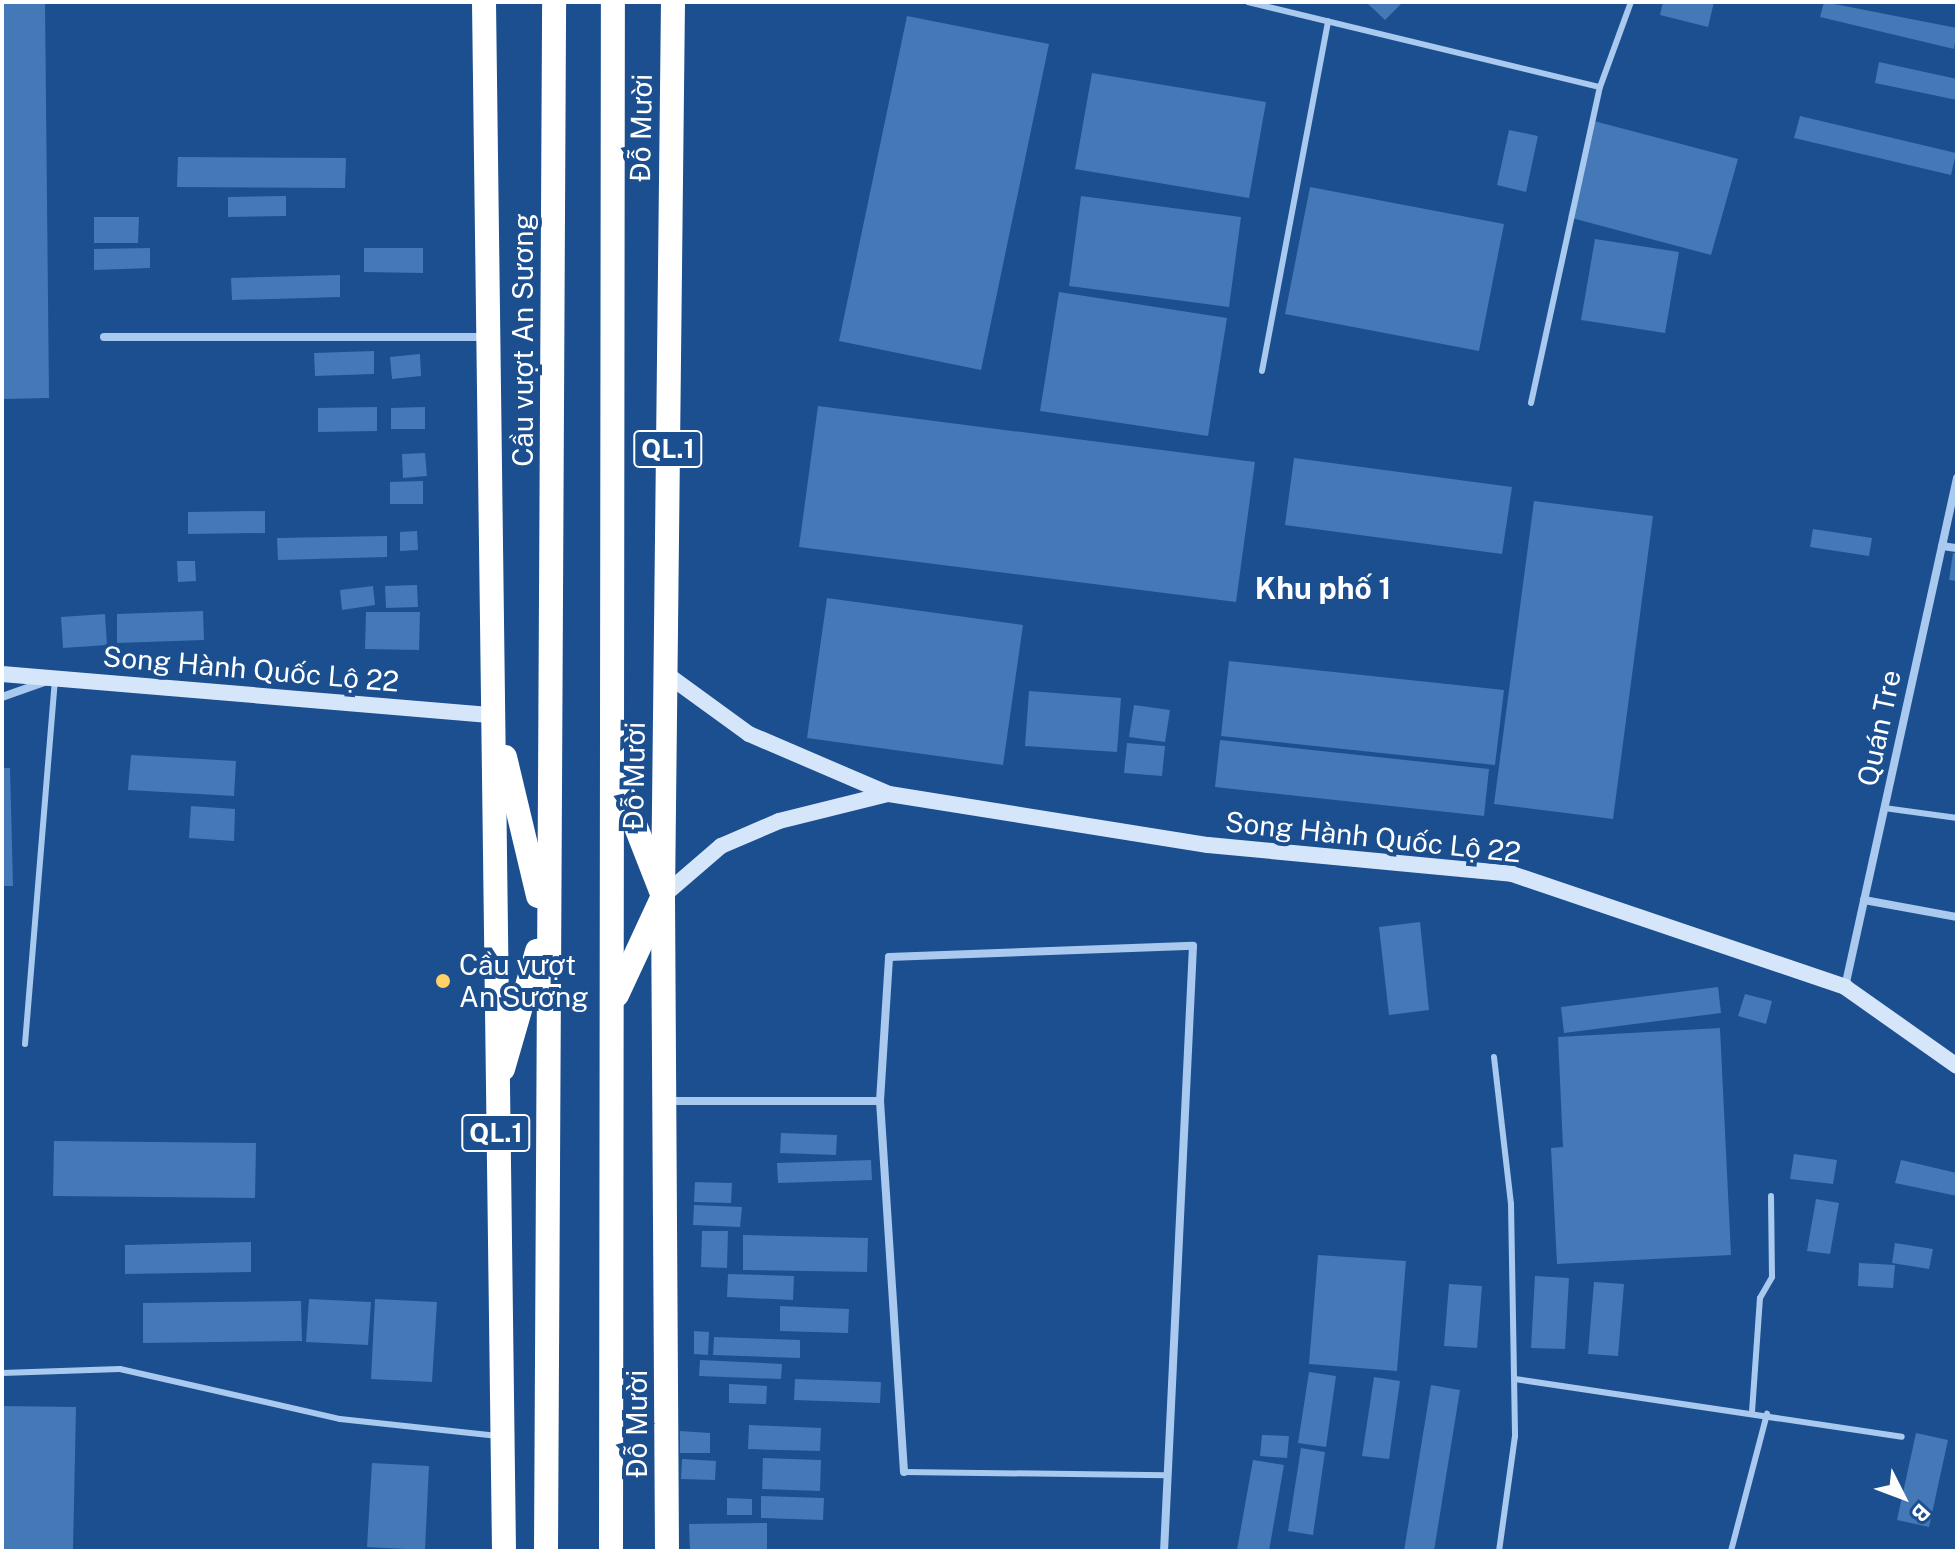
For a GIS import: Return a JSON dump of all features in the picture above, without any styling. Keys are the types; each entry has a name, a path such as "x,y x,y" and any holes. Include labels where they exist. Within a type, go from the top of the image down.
{"highway":[{"name":"QL.1","path":"484,2 495,715 495,1098 504,1551"},
{"name":"Cầu vượt An Sương","path":"544,924 553,774 554,2"},
{"name":"QL.1","path":"613,2 615,772"},
{"name":"Đỗ Mười","path":"667,1551 667,1101 663,896 673,2"},
{"name":"QL.1","path":"495,715 544,924 546,1551"},
{"path":"615,772 663,896"},
{"name":"Đỗ Mười","path":"611,1551 615,772"},
{"name":"QL.1","path":"614,1003 663,896"},
{"path":"495,1098 544,924"}],"street":[{"path":"104,337 489,337"},
{"name":"Quán Tre","path":"1845,987 1957,478"},
{"path":"1942,546 1957,548"},
{"path":"665,673 749,734 889,794"},
{"name":"Song Hành Quốc Lộ 22","path":"2,674 495,715"},
{"path":"2,697 55,678"},
{"path":"663,896 721,846 779,821 889,794"},
{"name":"Song Hành Quốc Lộ 22","path":"889,794 1208,845 1512,874 1845,987 1957,1066"},
{"path":"1864,900 1957,917"},
{"path":"904,1472 880,1101 889,957 1193,946 1164,1551"},
{"path":"667,1101 880,1101"}],"lane":[{"path":"1248,2 1600,87"},
{"path":"1531,403 1600,87 1631,2"},
{"path":"1262,371 1328,21"},
{"path":"25,1044 55,678"},
{"path":"1884,808 1957,818"},
{"path":"1494,1057 1511,1204 1515,1379 1515,1436 1499,1551"},
{"path":"1752,1412 1760,1298 1772,1277 1771,1196"},
{"path":"2,1373 120,1369 340,1419 501,1436"},
{"path":"1515,1379 1767,1414 1902,1437"},
{"path":"1731,1551 1767,1414"},
{"path":"904,1472 1167,1475"}],"building":[{"path":"2,2 45,2 49,398 2,399"},
{"path":"1366,2 1403,2 1385,20"},
{"path":"1663,2 1714,2 1708,27 1660,15"},
{"path":"1824,2 1957,28 1954,49 1820,17"},
{"path":"907,16 1049,44 981,370 839,341"},
{"path":"1879,62 1957,79 1957,100 1875,83"},
{"path":"1092,73 1266,102 1249,198 1075,169"},
{"path":"1800,116 1956,153 1951,175 1794,138"},
{"path":"1594,121 1738,159 1711,255 1568,217"},
{"path":"1509,130 1538,136 1526,192 1497,185"},
{"path":"178,157 346,158 345,188 177,187"},
{"path":"1310,187 1504,224 1479,351 1285,314"},
{"path":"286,196 286,216 228,217 228,197"},
{"path":"1081,196 1241,217 1229,307 1069,286"},
{"path":"94,217 139,217 138,243 94,243"},
{"path":"1595,239 1679,252 1665,333 1581,320"},
{"path":"150,248 150,268 94,270 94,249"},
{"path":"364,248 423,248 423,273 364,272"},
{"path":"340,275 340,297 232,300 231,278"},
{"path":"1059,292 1227,318 1208,436 1040,411"},
{"path":"374,351 374,374 315,376 314,353"},
{"path":"420,354 421,376 392,379 390,357"},
{"path":"818,406 1255,462 1236,602 799,547"},
{"path":"377,407 377,431 318,432 318,408"},
{"path":"425,407 425,429 391,429 391,408"},
{"path":"425,453 427,476 403,478 402,454"},
{"path":"1294,458 1512,487 1502,554 1285,525"},
{"path":"423,481 423,504 390,504 390,482"},
{"path":"1534,501 1653,516 1613,819 1494,804"},
{"path":"265,511 265,533 188,534 188,512"},
{"path":"1813,529 1872,538 1869,556 1810,547"},
{"path":"417,531 418,550 400,551 400,532"},
{"path":"387,536 387,557 278,560 277,538"},
{"path":"1953,553 1957,553 1957,581 1949,580"},
{"path":"177,561 195,561 196,581 178,582"},
{"path":"417,585 418,607 386,608 385,586"},
{"path":"373,586 375,605 342,610 340,590"},
{"path":"827,598 1023,625 1003,765 807,738"},
{"path":"203,611 204,640 117,643 117,614"},
{"path":"366,612 420,612 419,650 365,649"},
{"path":"105,614 107,645 63,648 61,617"},
{"path":"1229,661 1504,690 1495,765 1221,736"},
{"path":"1029,691 1121,698 1117,752 1025,746"},
{"path":"1134,705 1170,710 1165,742 1129,737"},
{"path":"1220,740 1489,769 1484,816 1215,787"},
{"path":"1127,743 1165,746 1162,776 1124,773"},
{"path":"131,755 236,761 234,796 128,790"},
{"path":"2,768 10,768 13,886 2,886"},
{"path":"191,806 235,809 234,841 189,838"},
{"path":"1420,922 1429,1010 1389,1015 1379,927"},
{"path":"1718,987 1721,1013 1564,1033 1561,1007"},
{"path":"1745,994 1772,1001 1766,1024 1738,1016"},
{"path":"1720,1028 1731,1255 1557,1264 1551,1148 1563,1147 1558,1037"},
{"path":"781,1133 837,1135 836,1155 780,1153"},
{"path":"54,1141 256,1143 255,1198 53,1196"},
{"path":"1794,1154 1837,1160 1833,1184 1790,1179"},
{"path":"871,1160 872,1180 778,1183 777,1163"},
{"path":"1901,1160 1957,1173 1957,1196 1895,1183"},
{"path":"695,1182 732,1183 731,1203 694,1202"},
{"path":"1816,1199 1839,1203 1830,1254 1807,1251"},
{"path":"694,1205 742,1207 740,1227 693,1225"},
{"path":"702,1231 728,1231 727,1268 701,1267"},
{"path":"743,1235 868,1238 867,1272 743,1270"},
{"path":"251,1242 251,1272 125,1274 125,1245"},
{"path":"1895,1243 1933,1249 1929,1269 1892,1263"},
{"path":"1318,1255 1406,1261 1397,1371 1309,1364"},
{"path":"1859,1263 1895,1265 1893,1288 1858,1286"},
{"path":"728,1274 794,1276 793,1300 727,1297"},
{"path":"1535,1276 1569,1278 1565,1349 1531,1348"},
{"path":"1594,1282 1624,1284 1618,1356 1588,1354"},
{"path":"1449,1284 1482,1286 1477,1348 1444,1346"},
{"path":"309,1299 371,1302 368,1345 306,1342"},
{"path":"375,1299 437,1302 432,1382 371,1379"},
{"path":"301,1301 302,1341 143,1343 143,1303"},
{"path":"780,1306 849,1309 848,1333 780,1331"},
{"path":"694,1331 709,1332 708,1355 694,1354"},
{"path":"714,1337 800,1340 800,1358 713,1355"},
{"path":"700,1360 782,1364 781,1379 699,1376"},
{"path":"1309,1372 1336,1376 1326,1447 1298,1443"},
{"path":"1374,1377 1400,1381 1389,1459 1362,1456"},
{"path":"795,1379 881,1382 880,1403 794,1400"},
{"path":"729,1384 767,1386 766,1404 729,1403"},
{"path":"1431,1385 1460,1390 1434,1551 1404,1551"},
{"path":"2,1406 76,1407 73,1551 2,1551"},
{"path":"749,1425 821,1428 820,1451 748,1449"},
{"path":"680,1431 710,1433 710,1453 680,1453"},
{"path":"1916,1433 1948,1440 1929,1527 1897,1520"},
{"path":"1262,1435 1289,1436 1287,1458 1260,1456"},
{"path":"1301,1448 1325,1452 1313,1535 1288,1531"},
{"path":"763,1458 821,1460 820,1491 762,1489"},
{"path":"682,1459 716,1461 715,1480 681,1479"},
{"path":"1253,1460 1284,1465 1269,1551 1237,1550"},
{"path":"372,1463 429,1466 425,1550 367,1547"},
{"path":"761,1496 824,1498 823,1520 761,1518"},
{"path":"727,1498 752,1499 752,1515 727,1515"},
{"path":"767,1523 767,1551 690,1551 689,1524"}],"place":[{"name":"Cầu vượt An Sương","path":"443,981"}],"district":[{"name":"Khu phố 1","path":"1323,588"}]}
